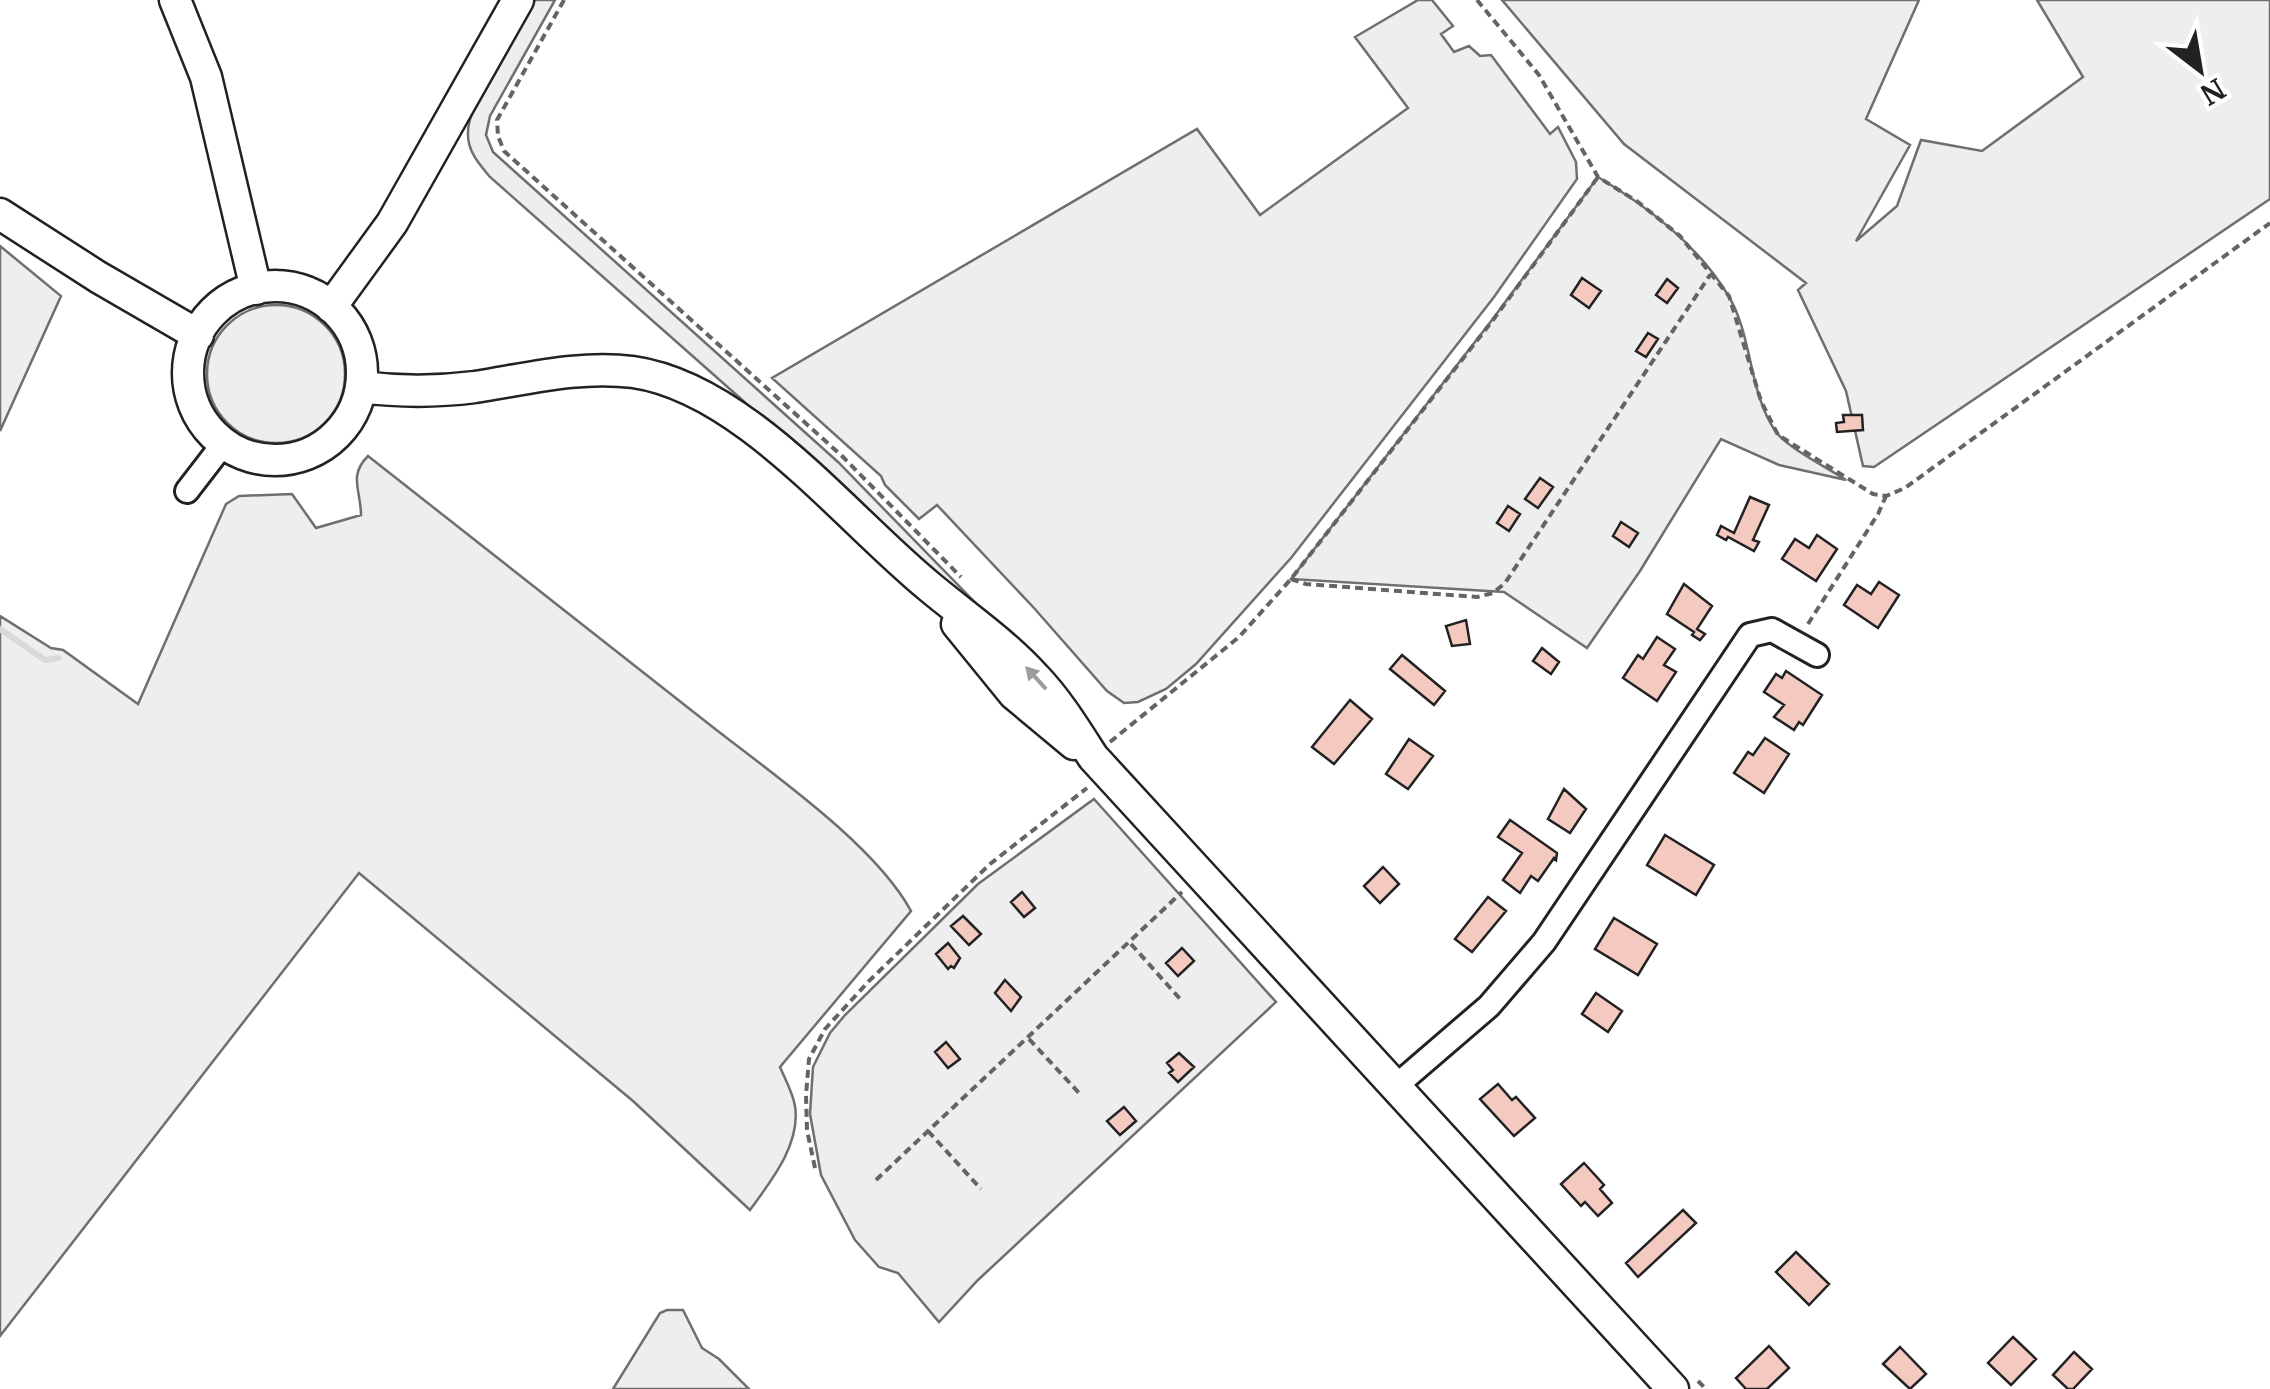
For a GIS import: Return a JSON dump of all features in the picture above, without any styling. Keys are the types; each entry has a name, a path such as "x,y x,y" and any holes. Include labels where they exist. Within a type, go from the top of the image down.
{"main road":[{"path":"175,0 206,77 256,289"},
{"path":"331,306 392,222 518,0"},
{"path":"0,214 198,335"},
{"path":"256,289 296,289 331,306 344,319 357,343 362,369 353,413 343,428 307,454 284,460 260,459 224,443 200,418 191,394 190,359 198,335 212,314 225,303 256,289"},
{"path":"361,387 418,392 595,370 637,372 676,383 714,403 774,446 928,586 1014,694 1100,765 1396,1086 1685,1384"}],"street":[{"path":"187,492 224,443"},
{"path":"1396,1086 1488,1006 1544,942 1742,644 1760,630 1772,630 1817,655"}],"path":[{"path":"564,0 497,120 504,151 842,456 963,580"},
{"path":"1477,0 1539,75 1598,177 1638,202 1680,236 1729,296 1761,401 1778,435 1873,494 1886,496 1905,488 2270,223"},
{"path":"816,1168 806,1095 809,1060 825,1029 990,864 1238,638 1291,579 1598,177"},
{"path":"1291,579 1306,584 1477,597 1493,594 1711,274"},
{"path":"1796,642 1886,496"},
{"path":"876,1180 1202,874"},
{"path":"1130,942 1181,1000"},
{"path":"1028,1038 1080,1094"},
{"path":"928,1131 981,1189"},
{"path":"1685,1384 1706,1389"}],"shaded area":[{"path":"534,0 555,0 490,116 486,135 493,152 838,462 1002,630 957,600 479,163 468,135 475,104"},
{"path":"1418,0 1432,0 1453,26 1441,34 1454,52 1469,46 1480,56 1491,55 1550,134 1558,127 1576,162 1577,179 1494,297 1291,558 1196,664 1166,689 1138,702 1124,703 1107,691 937,505 919,519 881,476 772,378 1197,129 1260,215 1408,108 1355,37"},
{"path":"1502,0 1919,0 1866,119 1910,145 1856,241 1897,206 1921,140 1982,151 2083,77 2037,0 2270,0 2270,199 1874,467 1863,466 1846,391 1798,290 1806,283 1624,144"},
{"path":"1598,177 1653,214 1702,259 1736,311 1760,399 1776,432 1846,480 1779,465 1721,439 1640,571 1587,648 1504,592 1291,579 1492,320"},
{"path":"0,246 61,296 0,431"},
{"path":"276,305 302,310 325,325 340,348 345,374 340,400 325,423 302,438 276,443 250,438 227,423 212,400 207,374 212,348 227,325 250,310"},
{"path":"368,456 818,809 872,860 911,911 780,1067 791,1091 796,1120 783,1161 750,1210 633,1101 359,873 0,1336 0,616 51,648 63,650 138,704 226,504 239,496 292,494 316,528 361,515 357,477"},
{"path":"1094,799 1276,1002 978,1280 939,1322 898,1273 879,1267 855,1240 821,1175 810,1114 813,1067 830,1033 845,1015 978,884"},
{"path":"683,1310 702,1348 749,1389 613,1389 660,1313"}],"building":[{"path":"1582,278 1601,291 1589,308 1571,295"},
{"path":"1667,279 1678,288 1667,303 1656,295"},
{"path":"1648,333 1658,339 1646,357 1636,351"},
{"path":"1843,415 1862,415 1863,430 1837,432 1836,423 1844,422"},
{"path":"1540,478 1553,487 1538,508 1525,499"},
{"path":"1750,497 1769,505 1753,540 1759,542 1754,551 1717,535 1721,526 1734,533"},
{"path":"1508,506 1520,514 1509,531 1497,523"},
{"path":"1621,522 1638,533 1629,547 1613,536"},
{"path":"1817,535 1837,549 1816,581 1782,559 1795,539 1809,548"},
{"path":"1879,582 1899,595 1878,628 1844,605 1857,585 1871,594"},
{"path":"1684,584 1712,606 1697,629 1705,634 1700,640 1667,614"},
{"path":"1466,620 1470,644 1452,646 1446,626"},
{"path":"1657,637 1675,649 1664,665 1676,672 1657,701 1623,678 1638,655 1643,659"},
{"path":"1542,648 1559,662 1551,674 1533,661"},
{"path":"1402,655 1445,691 1434,705 1390,669"},
{"path":"1786,671 1822,695 1803,725 1799,722 1794,730 1774,717 1784,705 1764,692 1776,674 1782,678"},
{"path":"1350,700 1372,719 1334,764 1312,747"},
{"path":"1765,738 1789,754 1764,793 1734,773 1748,752 1753,755"},
{"path":"1409,739 1433,756 1408,789 1386,774"},
{"path":"1564,789 1586,809 1570,833 1548,819"},
{"path":"1510,820 1557,853 1556,860 1538,881 1531,876 1520,893 1503,880 1522,853 1498,837"},
{"path":"1665,835 1714,865 1696,895 1647,865"},
{"path":"1383,867 1399,884 1380,903 1364,886"},
{"path":"1022,892 1035,908 1024,917 1011,902"},
{"path":"1488,897 1506,911 1472,952 1455,939"},
{"path":"963,916 981,934 969,945 951,926"},
{"path":"1614,918 1657,944 1638,975 1595,949"},
{"path":"948,943 960,958 954,968 948,969 936,954"},
{"path":"1182,948 1194,961 1178,976 1166,963"},
{"path":"1005,980 1021,997 1011,1011 995,993"},
{"path":"1596,993 1622,1011 1608,1032 1582,1014"},
{"path":"946,1042 960,1059 948,1068 935,1052"},
{"path":"1179,1053 1194,1067 1178,1082 1169,1073 1173,1070 1167,1063"},
{"path":"1498,1084 1535,1118 1514,1136 1480,1099"},
{"path":"1124,1107 1136,1121 1120,1135 1107,1121"},
{"path":"1584,1163 1604,1185 1600,1189 1612,1203 1598,1216 1585,1202 1581,1206 1561,1184"},
{"path":"1683,1210 1696,1223 1638,1277 1626,1263"},
{"path":"1796,1252 1829,1284 1809,1305 1776,1272"},
{"path":"2013,1337 2036,1359 2011,1385 1988,1363"},
{"path":"1769,1346 1789,1368 1767,1389 1746,1389 1736,1378"},
{"path":"1900,1347 1926,1374 1910,1389 1883,1364"},
{"path":"2074,1352 2092,1369 2073,1389 2068,1389 2053,1375"}],"waterway":[{"path":"0,629 45,660 59,658"}]}
